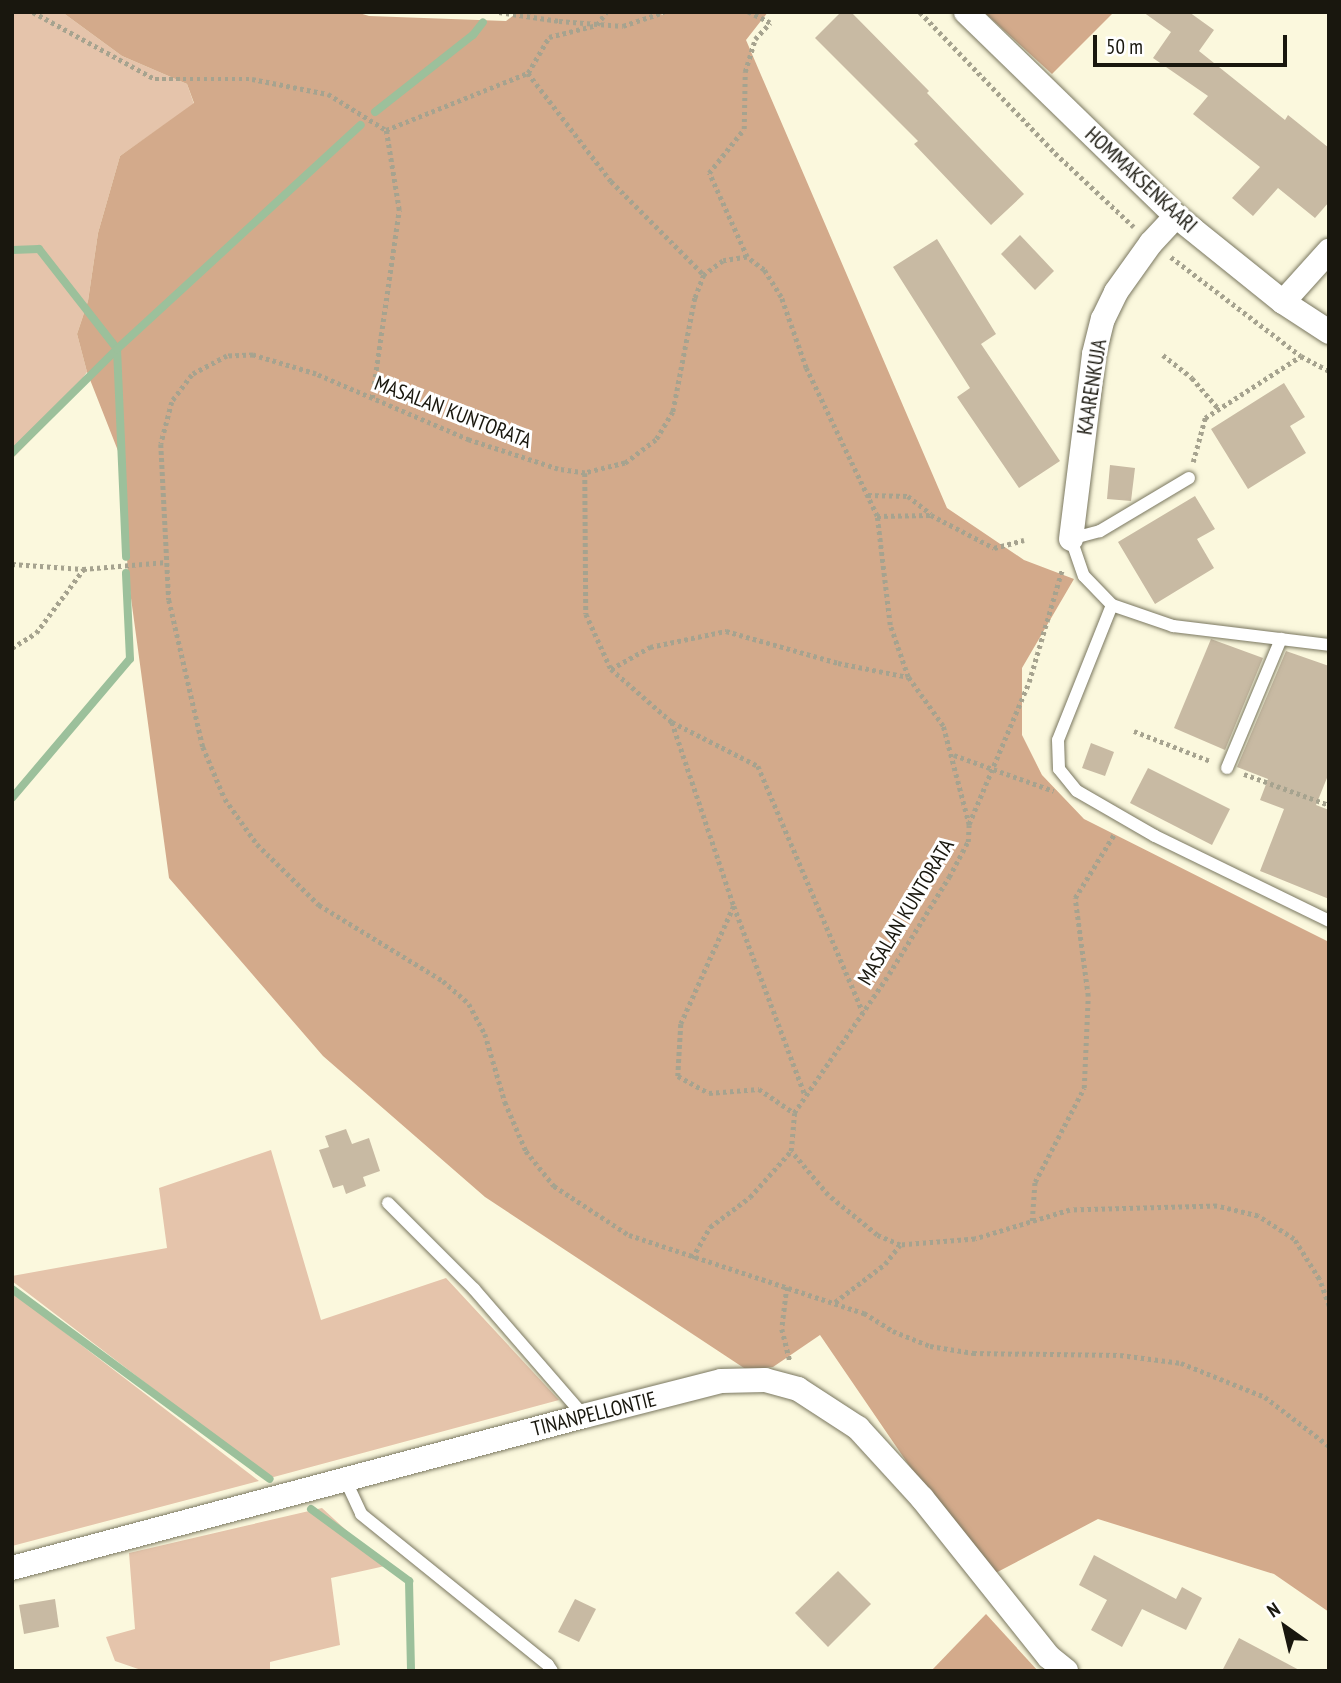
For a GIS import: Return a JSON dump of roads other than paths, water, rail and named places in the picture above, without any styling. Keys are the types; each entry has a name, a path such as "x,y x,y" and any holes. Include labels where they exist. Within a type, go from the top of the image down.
{"street":[{"name":"HOMMAKSENKAARI","path":"966,12 1176,216 1283,302 1329,332"},
{"name":"KAARENKUJA","path":"1071,539 1094,354 1103,319 1116,292 1152,243 1176,216"},
{"path":"1283,302 1329,251"},
{"name":"TINANPELLONTIE","path":"12,1568 721,1381 765,1380 798,1389 858,1428 922,1498 1049,1657 1066,1671"}],"lane":[{"path":"1189,478 1100,531 1071,539 1084,576 1112,605 1173,626 1329,645"},
{"path":"1112,605 1058,740 1059,769 1077,791 1124,818 1329,921"},
{"path":"1227,768 1281,639"},
{"path":"388,1203 474,1289 584,1416"},
{"path":"345,1479 360,1514 548,1665 552,1671"}],"waterway":[{"path":"375,112 473,35 483,22"},
{"path":"12,453 117,349 361,125"},
{"path":"12,250 39,249 117,349 126,557"},
{"path":"12,798 130,659 126,573"},
{"path":"12,1289 270,1479"},
{"path":"311,1509 409,1581 411,1671"}]}
